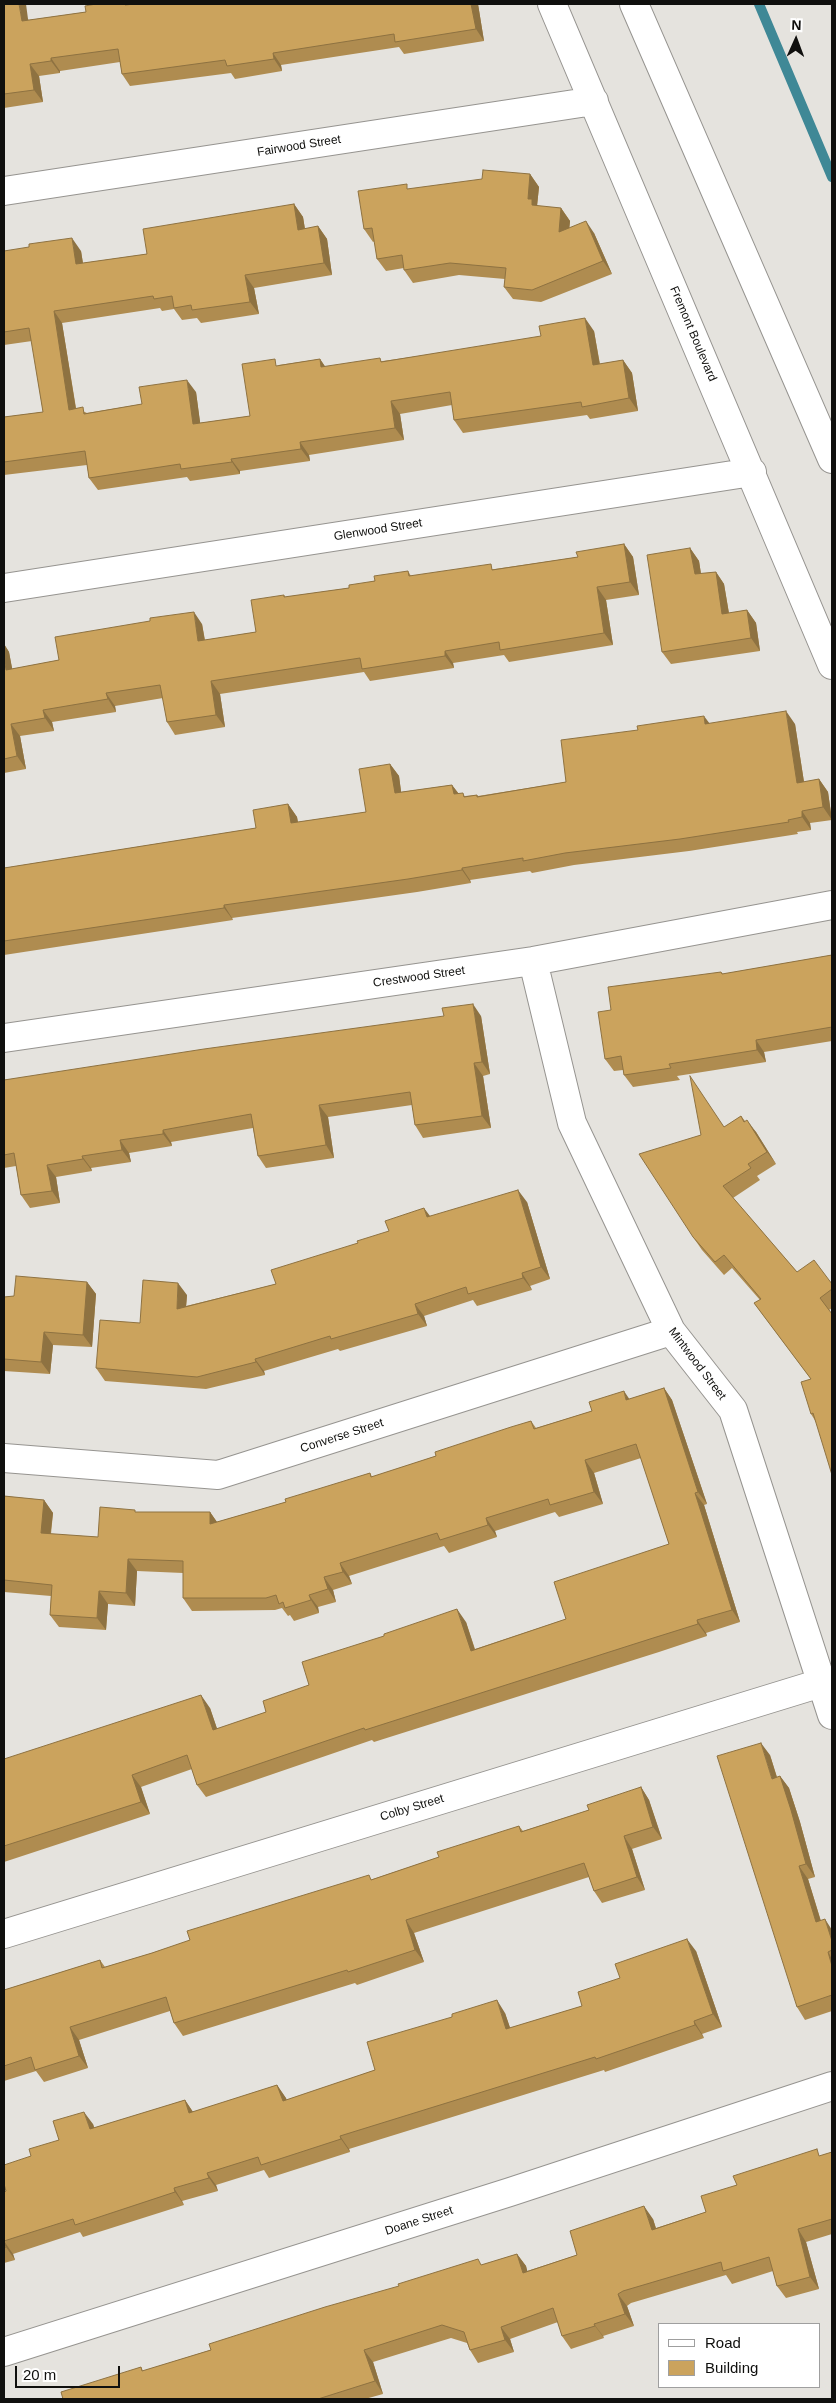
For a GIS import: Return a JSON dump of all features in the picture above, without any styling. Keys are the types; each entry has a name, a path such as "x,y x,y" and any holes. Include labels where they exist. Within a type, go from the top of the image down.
{"street":[{"name":"Fremont Boulevard","path":"552,4 752,472 832,665"},
{"path":"634,4 832,459"},
{"name":"Fairwood Street","path":"4,191 594,100"},
{"name":"Glenwood Street","path":"4,588 752,472"},
{"name":"Crestwood Street","path":"4,1038 533,961 832,905"},
{"name":"Mintwood Street","path":"533,961 572,1123 671,1331 732,1410 832,1715"},
{"name":"Converse Street","path":"4,1458 218,1475 671,1331"},
{"name":"Colby Street","path":"4,1934 821,1682"},
{"name":"Doane Street","path":"4,2352 510,2192 832,2086"}],"building":[{"path":"4,4 19,4 22,21 86,12 85,6 96,4 471,4 476,29 395,42 394,34 273,53 274,59 227,66 225,60 122,74 118,49 51,58 51,61 30,64 34,90 4,94"},
{"path":"483,170 530,174 528,199 532,199 532,205 561,208 559,232 586,221 603,261 532,290 504,287 506,268 450,263 404,270 402,255 377,259 372,228 364,229 358,191 407,184 407,189 482,179"},
{"path":"294,204 298,230 318,226 324,263 245,275 250,302 192,310 191,305 174,308 172,296 154,299 153,296 54,311 69,410 83,407 84,414 142,404 139,387 187,380 193,424 250,416 242,364 275,359 276,366 320,359 321,367 380,358 381,362 541,336 539,326 585,318 593,365 623,360 629,398 582,407 581,402 454,420 450,392 391,401 395,428 300,442 301,449 231,459 232,462 181,469 180,464 89,478 85,451 4,462 4,417 43,412 29,328 4,332 4,251 29,247 29,244 72,238 76,264 147,254 143,229"},
{"path":"624,544 630,582 597,587 604,633 500,650 499,642 445,651 445,656 362,669 360,658 211,681 216,715 167,722 160,685 106,693 108,699 43,710 45,718 11,724 17,756 4,759 4,657 6,670 59,660 55,637 150,621 150,618 194,612 198,641 256,632 251,600 349,588 349,585 375,581 374,576 408,571 409,576 491,564 492,570 578,557 576,552"},
{"path":"690,548 695,574 716,572 722,614 747,610 751,638 662,652 647,555"},
{"path":"786,711 797,783 819,779 823,807 802,811 802,817 788,820 789,822 680,839 565,853 523,861 523,858 408,879 224,905 224,908 4,941 4,868 256,828 253,810 288,804 291,823 366,812 359,769 390,764 395,793 452,785 454,794 463,793 464,797 477,795 477,797 566,782 561,740 638,730 637,726 704,716 705,724"},
{"path":"832,955 832,1027 756,1040 757,1050 669,1064 671,1068 624,1075 621,1056 605,1059 598,1012 611,1010 608,987 721,972 722,974"},
{"path":"473,1004 482,1062 474,1063 482,1116 415,1125 410,1092 319,1105 326,1145 258,1156 251,1114 163,1130 163,1134 120,1140 122,1150 82,1156 83,1159 47,1165 52,1191 21,1195 14,1153 4,1155 4,1080 204,1049 444,1016 442,1008"},
{"path":"690,1076 724,1127 741,1116 744,1122 747,1120 767,1152 748,1164 751,1168 723,1186 797,1272 814,1260 832,1284 832,1289 820,1298 832,1314 832,1475 813,1413 811,1414 801,1382 811,1379 754,1303 761,1299 724,1255 715,1262 693,1237 639,1154 701,1135"},
{"path":"518,1190 541,1267 522,1273 523,1278 468,1294 466,1287 415,1304 418,1314 331,1339 330,1336 255,1359 256,1362 197,1377 96,1368 100,1320 140,1323 143,1280 178,1283 177,1309 276,1284 271,1270 358,1243 357,1241 389,1231 385,1221 424,1208 427,1217"},
{"path":"16,1276 87,1282 83,1335 44,1332 41,1362 4,1359 4,1297 14,1296"},
{"path":"664,1388 698,1492 695,1493 732,1610 697,1620 698,1624 365,1730 364,1728 197,1785 187,1755 132,1775 141,1802 4,1846 4,1759 201,1695 213,1730 266,1712 263,1701 309,1685 302,1662 384,1636 384,1634 457,1609 471,1651 566,1619 554,1582 669,1544 636,1444 585,1460 594,1492 550,1505 548,1499 486,1518 488,1525 440,1540 437,1533 340,1563 343,1572 324,1577 328,1589 309,1595 311,1600 285,1608 283,1602 279,1604 276,1595 266,1598 183,1598 183,1561 128,1559 126,1593 99,1591 97,1618 50,1615 52,1585 4,1580 4,1496 44,1500 41,1533 98,1537 100,1507 135,1510 135,1512 210,1512 210,1524 286,1502 285,1499 370,1473 371,1477 436,1456 435,1452 531,1421 534,1429 592,1411 589,1402 624,1391 626,1400"},
{"path":"761,1743 772,1779 780,1776 791,1810 806,1864 799,1866 816,1922 825,1919 832,1941 832,1950 828,1952 832,1966 832,1995 797,2007 717,1756"},
{"path":"641,1787 653,1827 624,1836 637,1877 594,1891 584,1863 406,1920 415,1950 348,1972 347,1970 174,2023 166,1997 70,2027 79,2056 35,2070 31,2057 4,2066 4,1990 100,1960 102,1968 152,1953 190,1940 187,1931 369,1875 371,1880 439,1857 437,1852 519,1826 521,1832 589,1810 587,1805"},
{"path":"687,1939 713,2014 694,2021 695,2025 596,2059 595,2057 340,2136 341,2139 261,2165 258,2157 207,2173 209,2178 174,2188 175,2192 75,2225 73,2219 4,2241 4,2192 6,2191 4,2165 31,2156 29,2149 59,2140 53,2121 84,2112 90,2129 185,2100 189,2113 277,2085 283,2101 375,2070 367,2042 452,2017 452,2014 497,2000 506,2029 582,2006 578,1992 620,1978 615,1964"},
{"path":"817,2149 819,2156 832,2152 832,2219 798,2229 810,2277 777,2286 769,2257 723,2271 721,2262 623,2291 618,2294 625,2314 594,2324 595,2326 562,2336 553,2308 501,2327 505,2340 470,2350 464,2332 442,2325 364,2350 375,2381 318,2399 63,2399 61,2392 141,2367 142,2371 211,2350 209,2344 325,2307 399,2286 398,2284 478,2259 481,2265 517,2254 523,2273 577,2255 570,2231 644,2206 652,2230 706,2212 701,2196 737,2185 733,2176"}],"waterway":[{"path":"759,4 832,177"}]}
